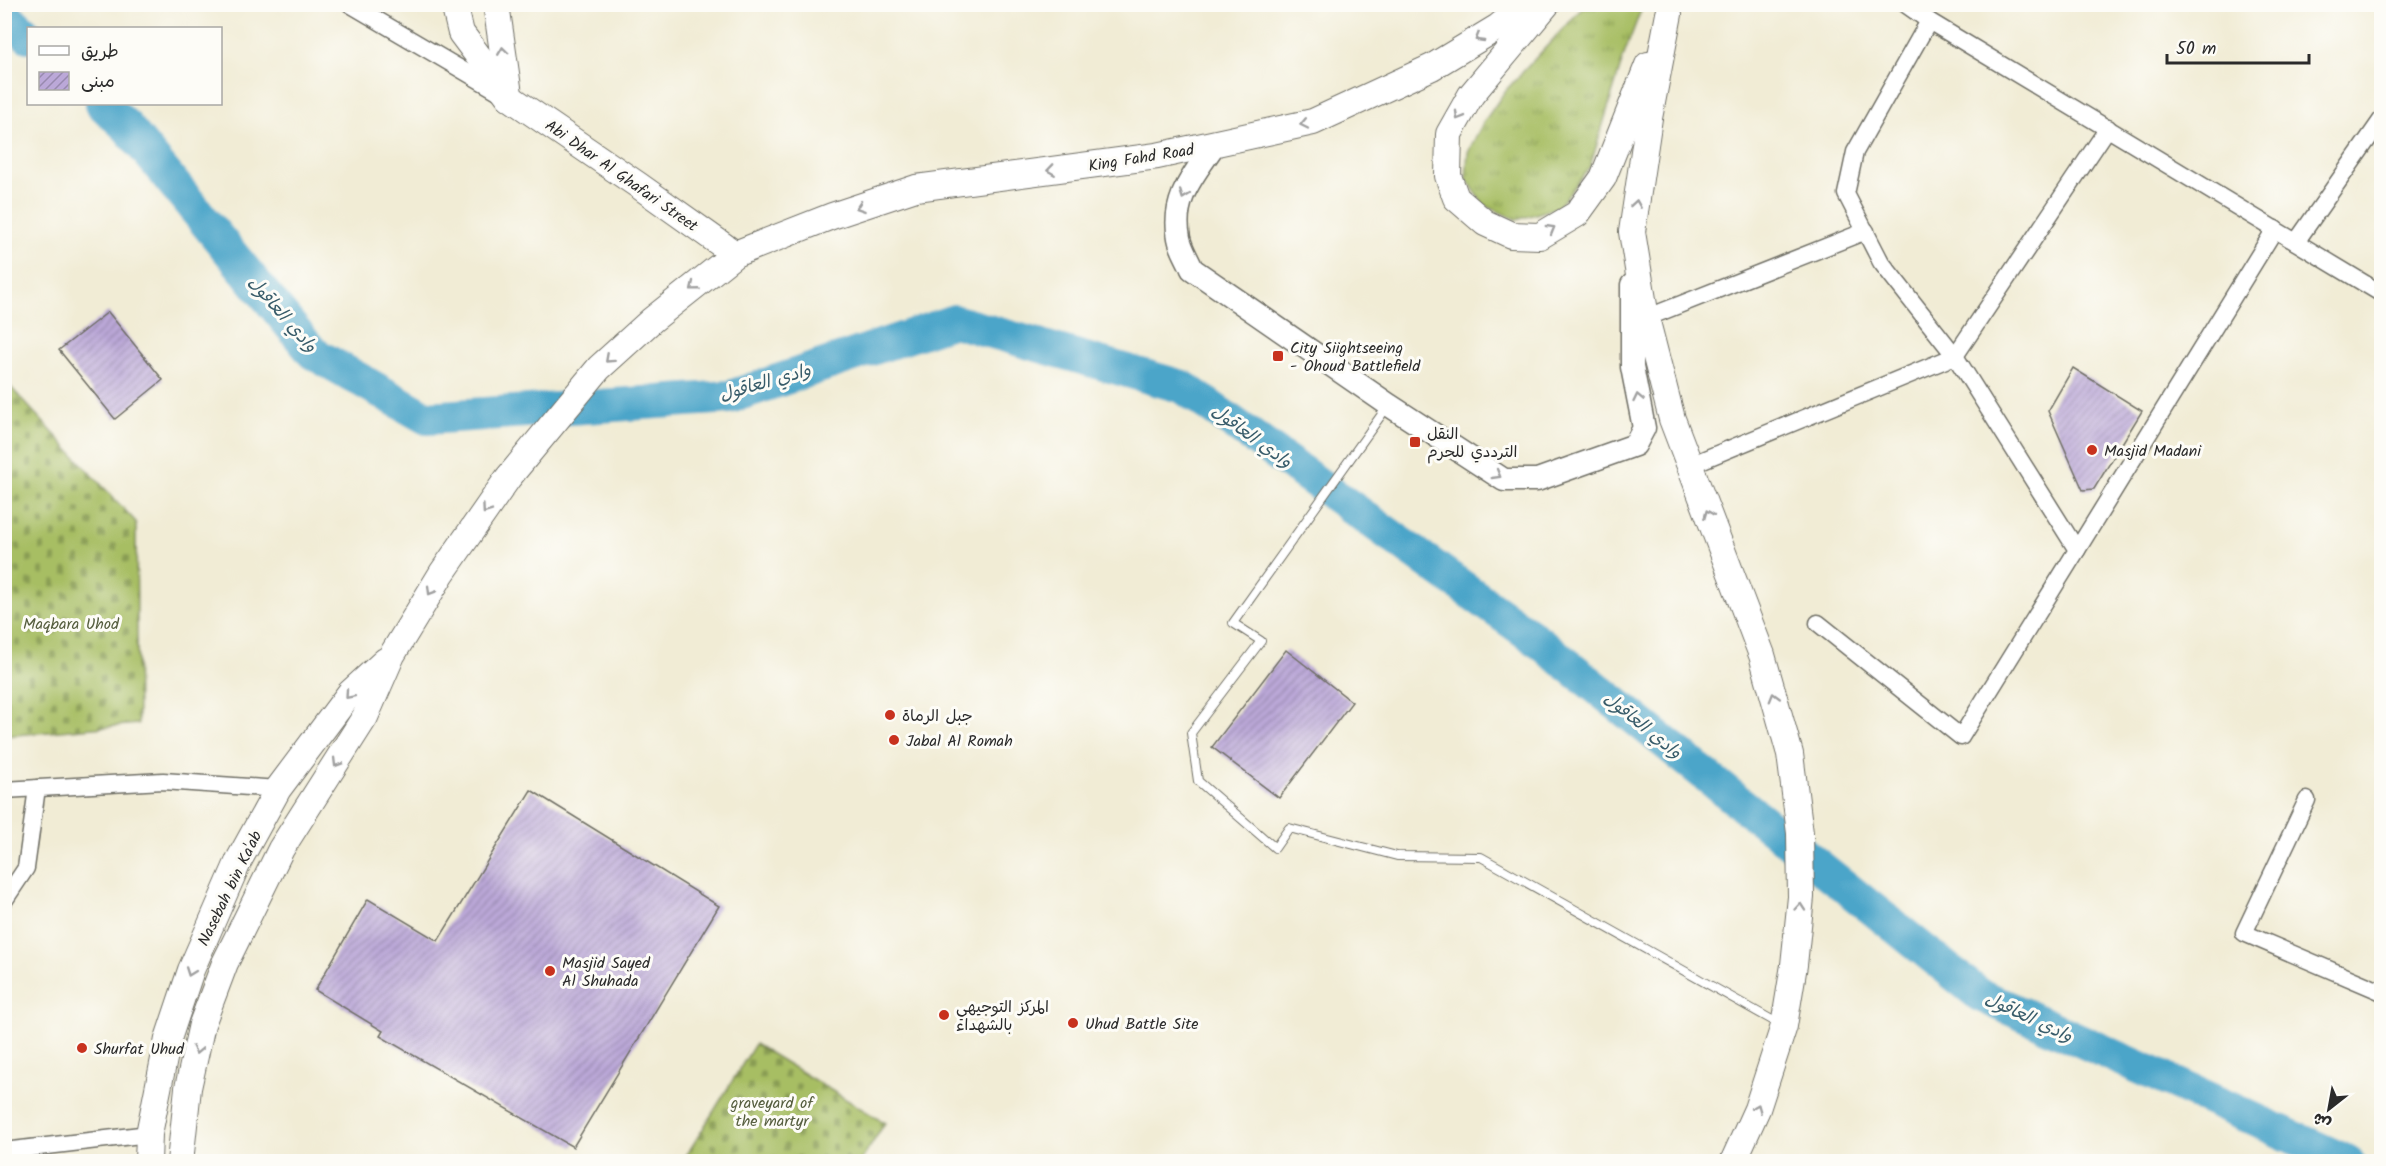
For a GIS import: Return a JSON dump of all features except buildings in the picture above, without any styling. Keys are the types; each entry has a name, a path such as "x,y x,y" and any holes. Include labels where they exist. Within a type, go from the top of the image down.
{"main road":[{"name":"Abi Dhar Al Ghafari Street","path":"454,4 461,33 509,97 735,254"},
{"path":"496,4 509,97"},
{"name":"King Fahd Road","path":"392,655 442,573 508,478 599,368 652,320 735,254 832,216 916,188 1157,156 1313,122 1432,67 1498,27 1526,4"},
{"path":"1547,4 1470,95 1449,134 1448,176 1456,198 1485,223 1510,235 1540,236 1577,214 1603,178 1671,9"},
{"path":"1671,9 1649,118 1632,232 1646,318 1672,419 1762,655 1790,753 1800,833 1801,897 1794,965 1784,1026 1757,1109 1733,1161"},
{"path":"180,1161 188,1088 202,1024 225,963 281,849 365,717 392,655"},
{"name":"Nasebah bin Ka'ab","path":"148,1161 148,1134 168,1039 191,969 239,860 279,789 350,693 392,655"}],"street":[{"path":"350,4 509,97"},
{"path":"1905,4 1929,21 2382,294"},
{"path":"1929,21 1855,152 1846,194 1881,262 1955,356 2077,550"},
{"path":"2296,242 2382,119"},
{"path":"1688,466 1955,356 2108,128"},
{"path":"1214,145 1182,192 1177,219 1179,240 1192,269 1389,405 1504,480 1537,480 1635,445 1644,428 1632,367 1632,232"},
{"path":"1818,622 1961,737 2275,229"},
{"path":"1646,318 1866,231"},
{"path":"4,790 163,781 279,789"},
{"path":"4,901 26,868 37,788"},
{"path":"2307,800 2244,933 2382,992"},
{"path":"4,1151 148,1134"}],"lane":[{"path":"1389,405 1233,623 1261,641 1191,733 1198,781 1275,848 1289,828 1397,856 1481,857 1784,1026"}],"green space":[{"path":"1586,4 1643,5 1625,52 1590,167 1558,207 1517,220 1484,205 1466,178 1468,152 1483,123 1506,90"},
{"name":"Maqbara Uhod","path":"5,381 136,522 138,724 5,736"},
{"name":"graveyard of the martyr","path":"755,1044 885,1123 861,1161 683,1161"}],"waterway":[{"name":"وادي العاقول","path":"4,14 27,35"},
{"name":"وادي العاقول","path":"103,105 127,127 313,353 427,418 730,397 954,321 1183,387 1537,640 1980,995 2348,1162"}],"place":[{"name":"City Siightseeing - Ohoud Battlefield","path":"1278,356"},
{"name":"النقل الترددي للحرم","path":"1415,442"},
{"name":"Masjid Madani","path":"2092,450"},
{"name":"جبل الرماة","path":"890,715"},
{"name":"Jabal Al Romah","path":"894,740"},
{"name":"Masjid Sayed Al Shuhada","path":"550,971"},
{"name":"المركز التوجيهي بالشهداء","path":"944,1015"},
{"name":"Uhud Battle Site","path":"1073,1023"},
{"name":"Shurfat Uhud","path":"82,1048"}]}
